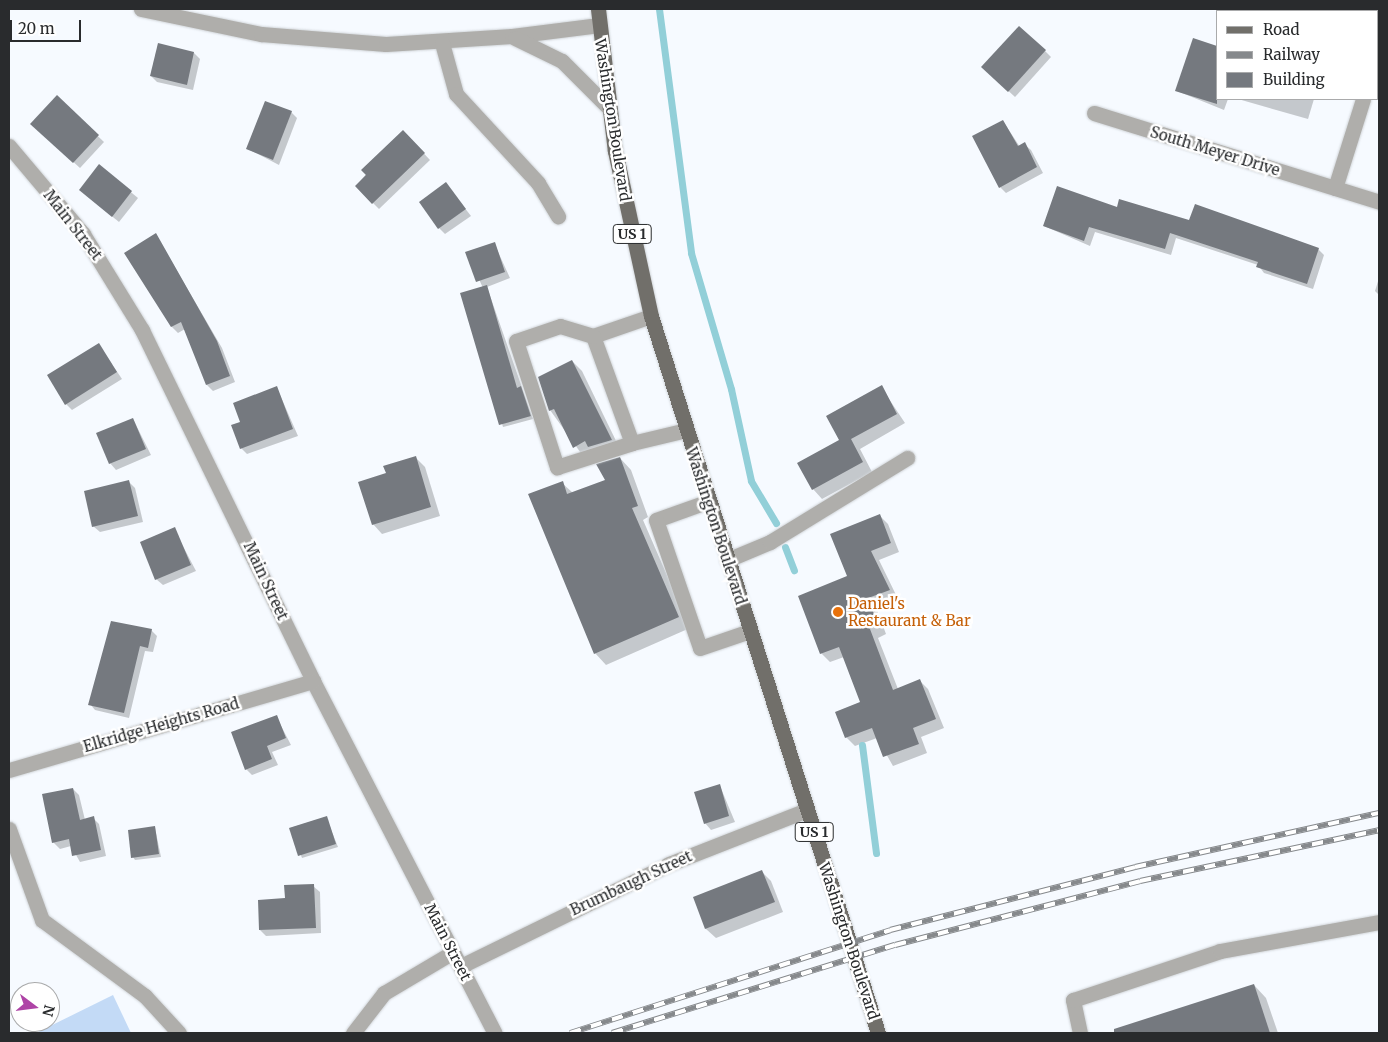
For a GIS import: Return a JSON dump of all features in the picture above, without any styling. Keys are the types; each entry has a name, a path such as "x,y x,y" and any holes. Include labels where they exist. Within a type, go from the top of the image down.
{"main road":[{"name":"Washington Boulevard","path":"598,9 598,25 608,107 651,316 878,1033"}],"street":[{"path":"141,9 315,40 442,42 512,36 598,25"},
{"path":"512,36 562,62 608,107"},
{"path":"442,42 456,94 538,183 558,216"},
{"path":"1335,188 1363,100"},
{"name":"South Meyer Drive","path":"1094,113 1379,202"},
{"name":"Main Street","path":"9,146 83,234 142,330 313,681 495,1033"},
{"path":"651,316 593,336 560,326 516,341 556,467 686,430"},
{"path":"593,336 632,444"},
{"path":"727,560 770,542 907,458"},
{"path":"709,501 656,520 700,648 750,631"},
{"name":"Elkridge Heights Road","path":"9,770 313,681"},
{"name":"Brumbaugh Street","path":"461,966 669,864 807,810"},
{"path":"9,828 42,920 145,996 179,1033"},
{"path":"1080,1033 1073,1000 1220,951 1379,922"},
{"path":"353,1033 384,993 453,952"}],"shaded area":[{"path":"113,995 131,1033 36,1033 60,1032 60,1021"}],"building":[{"path":"1019,26 1046,50 1008,92 981,67"},
{"path":"1193,38 1216,46 1217,104 1175,91"},
{"path":"158,43 194,52 187,85 150,76"},
{"path":"57,95 99,135 73,163 30,124"},
{"path":"265,101 292,111 273,160 246,149"},
{"path":"1003,120 1018,146 1025,142 1037,167 999,188 972,136"},
{"path":"403,130 425,153 372,204 355,186 366,175 361,170"},
{"path":"99,164 132,191 112,217 79,190"},
{"path":"446,182 466,209 438,229 419,202"},
{"path":"1057,186 1117,207 1119,199 1189,220 1195,204 1319,248 1307,284 1256,267 1258,262 1170,233 1165,249 1089,227 1084,241 1043,226"},
{"path":"156,233 217,341 230,376 206,385 181,322 171,327 124,253"},
{"path":"495,242 505,272 476,282 465,252"},
{"path":"487,285 517,388 521,386 531,416 499,425 460,293"},
{"path":"99,343 117,372 65,405 47,375"},
{"path":"572,360 612,440 588,447 585,441 573,448 554,409 549,411 538,377"},
{"path":"882,385 897,414 851,439 863,462 812,490 797,463 839,440 826,416"},
{"path":"277,386 293,429 240,449 231,425 240,422 233,403"},
{"path":"133,418 146,449 109,464 96,433"},
{"path":"416,456 431,507 372,525 358,482 386,473 383,466"},
{"path":"620,457 638,506 632,508 679,617 594,654 528,494 563,481 567,494 605,480 596,464"},
{"path":"129,480 138,516 92,527 84,491"},
{"path":"880,514 891,543 871,551 890,590 868,598 878,625 870,629 893,690 920,679 936,719 913,728 919,744 883,757 872,728 845,738 835,712 860,702 839,647 820,654 798,596 847,576 830,534"},
{"path":"175,527 191,565 155,580 140,542"},
{"path":"111,621 152,629 148,648 140,646 124,713 88,705"},
{"path":"277,715 286,738 267,746 272,759 245,770 231,732"},
{"path":"720,784 729,816 704,824 694,792"},
{"path":"73,788 80,820 94,816 101,850 72,856 69,839 52,843 42,794"},
{"path":"327,816 336,844 298,856 289,828"},
{"path":"155,826 159,854 131,858 128,830"},
{"path":"762,870 775,902 705,929 693,897"},
{"path":"314,884 316,928 259,930 258,900 285,898 284,885"},
{"path":"1254,984 1270,1033 1114,1033 1114,1029"}],"waterway":[{"path":"659,9 691,253 731,389 751,481 776,523"},
{"path":"785,547 794,570"},
{"path":"862,745 876,853"}],"railway":[{"path":"570,1033 890,930 1135,867 1379,813"},
{"path":"612,1033 895,945 1140,881 1379,830"}],"place":[{"name":"Daniel's Restaurant & Bar","path":"838,612"}]}
